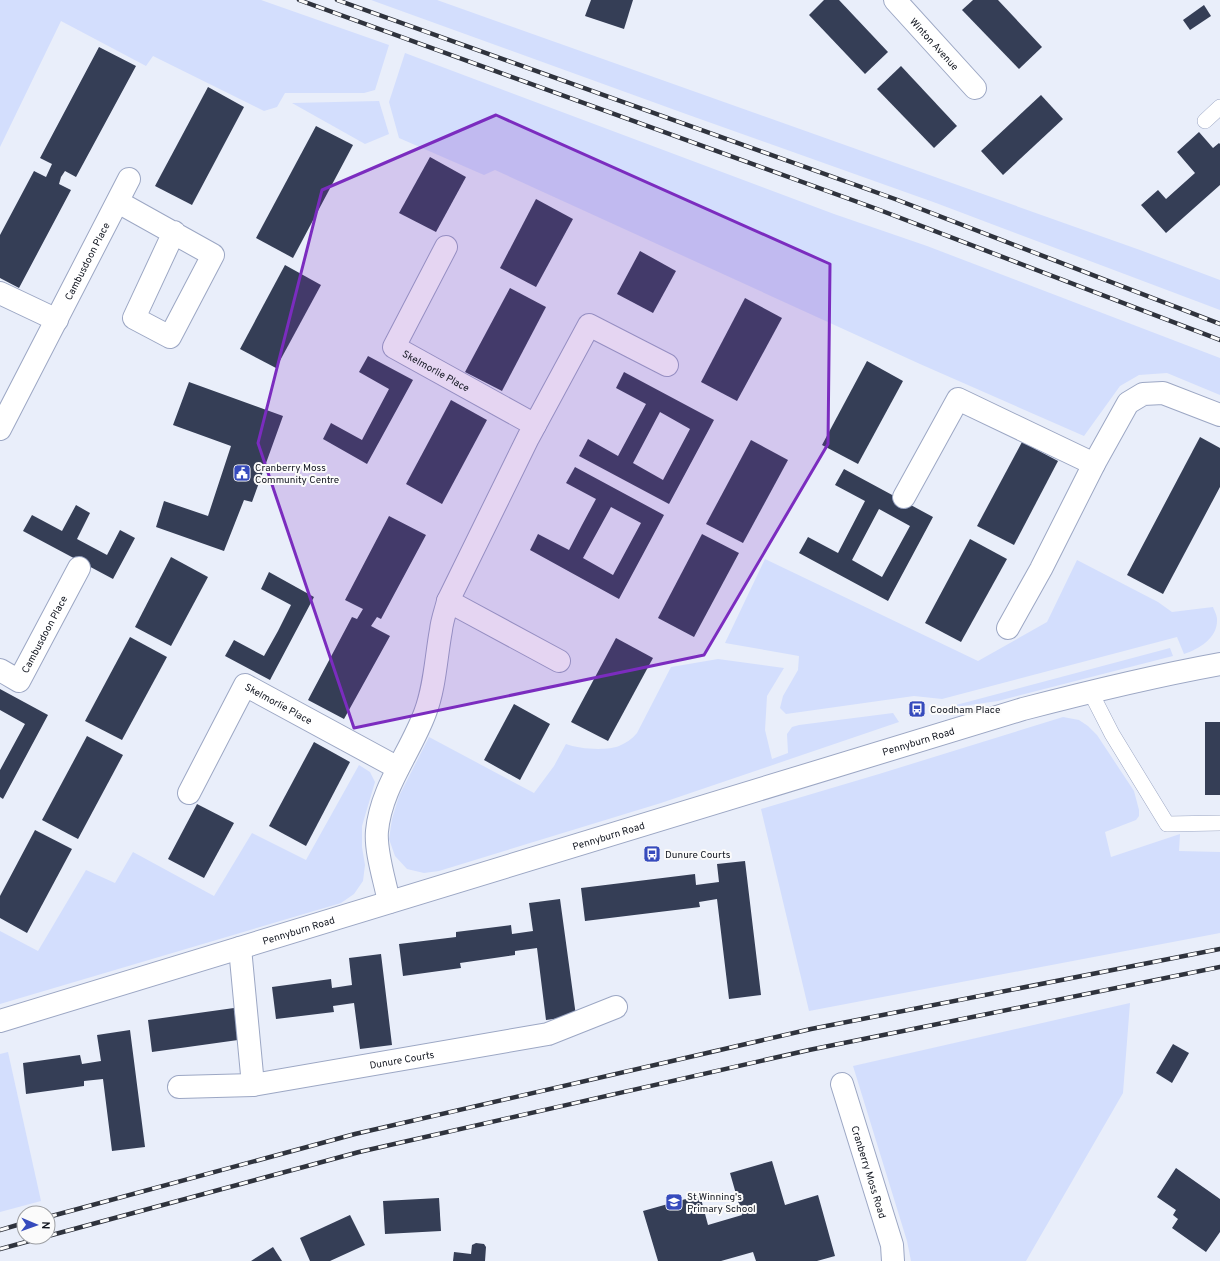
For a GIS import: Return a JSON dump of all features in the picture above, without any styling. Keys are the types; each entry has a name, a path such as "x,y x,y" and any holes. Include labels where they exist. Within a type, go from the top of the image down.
{"street":[{"name":"Winton Avenue","path":"895,0 975,88"},
{"name":"Cambusdoon Place","path":"0,429 129,179"},
{"path":"118,202 174,232"},
{"name":"Skelmorlie Place","path":"446,247 394,347 535,425"},
{"path":"0,293 57,320"},
{"path":"389,902 379,854 377,832 381,808 398,768 425,714 430,696 441,628 448,601 535,425 589,325 667,365"},
{"path":"1008,628 1041,569 1094,464 1128,403 1143,394 1163,393 1220,415"},
{"path":"904,497 958,399 1094,464"},
{"name":"Cambusdoon Place","path":"0,670 19,681 79,568"},
{"path":"448,601 559,661"},
{"name":"Pennyburn Road","path":"0,1021 1023,709 1090,691 1179,671 1220,664"},
{"name":"Skelmorlie Place","path":"189,793 245,685 398,768"},
{"path":"240,948 253,1085"},
{"name":"Dunure Courts","path":"179,1087 253,1085 548,1034 616,1006"},
{"name":"Cranberry Moss Road","path":"842,1084 892,1245 893,1261"}],"lane":[{"path":"1205,121 1220,107"},
{"path":"1090,691 1112,734 1167,824 1220,823"}],"highlighted area":[{"path":"496,115 830,264 828,444 704,655 354,728 258,443 322,190"}],"shaded area":[{"path":"0,0 261,0 389,45 375,90 364,93 285,93 277,107 264,111 153,56 146,66 61,21 0,147"},
{"path":"371,0 437,0 1140,250 1220,280 1220,310 936,203"},
{"path":"405,53 834,214 927,246 1220,358 1220,395 1167,373 1139,375 1120,386 1084,436 920,364 495,170 484,175 399,138 389,102"},
{"path":"379,101 389,134 365,144 292,103"},
{"path":"765,559 978,661 1047,622 1077,560 1158,602 1172,612 1213,607 1217,617 1216,626 1211,637 1206,642 1196,649 1184,654 1177,637 942,699 914,696 786,714 780,708 783,696 798,670 799,656 725,643"},
{"path":"1170,648 1173,656 998,701 941,709"},
{"path":"718,659 784,668 767,696 765,730 772,759 788,753 787,734 792,727 893,713 899,722 661,803 439,871 424,873 407,869 395,856 389,839 392,819 399,796 429,737 534,793 554,766 566,744 585,748 614,748 633,737 637,733 671,667"},
{"path":"1063,717 1079,720 1097,735 1134,791 1139,816 1136,820 1105,832 1111,857 1180,834 1179,851 1220,852 1220,933 809,1011 761,809"},
{"path":"359,765 370,772 375,782 362,826 362,847 365,865 363,881 354,894 341,903 0,1004 0,931 38,951 86,870 115,883 133,852 214,896 252,833 306,860"},
{"path":"1130,1003 1123,1093 1026,1261 911,1261 907,1241 853,1066"},
{"path":"8,1052 41,1201 26,1205 16,1205 16,1208 0,1212 0,1054"}],"building":[{"path":"591,0 633,0 624,29 585,16"},
{"path":"824,0 839,0 888,52 865,74 809,15"},
{"path":"973,0 998,0 1042,47 1019,69 962,10"},
{"path":"1204,5 1211,16 1190,30 1183,20"},
{"path":"99,47 136,66 76,177 65,171 61,177 59,184 71,190 19,288 0,278 0,235 34,171 46,177 52,164 40,158"},
{"path":"901,66 957,126 934,148 877,89"},
{"path":"208,87 244,107 192,205 155,186"},
{"path":"1041,95 1063,119 1003,175 981,151"},
{"path":"316,126 353,145 293,258 256,238"},
{"path":"1199,132 1213,148 1219,143 1220,144 1220,185 1166,233 1141,205 1158,190 1166,199 1195,173 1177,152"},
{"path":"430,157 466,177 436,232 399,213"},
{"path":"536,199 573,219 536,287 500,268"},
{"path":"640,251 676,271 653,313 617,294"},
{"path":"285,265 321,285 276,368 240,349"},
{"path":"510,288 546,307 502,391 465,372"},
{"path":"745,298 782,318 737,401 701,382"},
{"path":"368,356 413,380 367,464 323,439 331,423 362,440 389,389 359,372"},
{"path":"867,361 903,381 858,464 822,445"},
{"path":"624,372 714,420 669,504 579,456 588,439 618,456 646,404 616,388","holes":["660,412 690,429 663,480 633,463"]},
{"name":"Cranberry Moss Community Centre","path":"189,382 283,416 252,502 244,500 224,551 156,527 164,501 208,516 231,446 173,425"},
{"path":"451,400 487,420 442,504 406,484"},
{"path":"1200,437 1220,448 1220,487 1163,594 1127,575"},
{"path":"751,440 788,460 743,543 706,524"},
{"path":"1022,442 1058,461 1014,545 977,526"},
{"path":"575,467 664,515 619,599 530,550 538,534 569,550 596,499 566,483","holes":["611,507 641,523 613,575 583,558"]},
{"path":"844,469 933,517 888,601 799,553 808,537 838,553 865,501 835,485","holes":["879,509 910,526 882,577 852,560"]},
{"path":"76,505 90,513 77,539 107,555 120,530 135,538 113,579 23,531 32,515 62,531"},
{"path":"389,516 426,535 381,619 377,617 371,626 390,636 344,719 308,700 352,617 357,619 363,609 345,600"},
{"path":"702,534 739,553 694,637 658,618"},
{"path":"970,539 1007,559 961,642 925,623"},
{"path":"171,557 208,577 171,646 135,627"},
{"path":"269,572 314,597 270,680 225,656 234,640 264,656 278,631 291,605 261,589"},
{"path":"130,637 167,657 122,740 85,721"},
{"path":"616,638 653,658 608,741 571,722"},
{"path":"0,689 48,715 3,799 0,797 0,770 25,724 0,710"},
{"path":"514,704 550,724 520,780 484,760"},
{"path":"1205,722 1220,722 1220,795 1205,795"},
{"path":"87,736 123,755 78,839 42,820"},
{"path":"314,742 350,762 306,846 269,826"},
{"path":"197,804 234,823 204,878 168,859"},
{"path":"35,830 72,849 27,933 0,918 0,896"},
{"path":"745,861 761,995 729,999 717,899 699,902 700,907 585,921 581,888 695,874 696,885 719,882 717,864"},
{"path":"560,899 576,1016 546,1020 537,948 515,951 515,955 460,963 461,968 403,976 399,944 456,937 456,932 511,925 512,934 533,931 529,903"},
{"path":"381,954 392,1045 360,1049 354,1003 333,1006 334,1012 276,1019 272,987 331,979 332,988 352,985 349,958"},
{"path":"234,1008 238,1040 152,1052 148,1020"},
{"path":"130,1030 145,1147 112,1151 103,1079 84,1081 84,1086 26,1094 23,1063 80,1055 82,1064 101,1061 97,1035"},
{"path":"1173,1044 1189,1053 1172,1083 1156,1073"},
{"path":"772,1161 785,1205 818,1195 835,1256 817,1261 756,1261 753,1252 721,1261 658,1261 643,1211 700,1195 708,1225 742,1215 730,1173"},
{"path":"1176,1168 1220,1199 1220,1232 1206,1252 1172,1228 1178,1219 1173,1215 1176,1210 1157,1197"},
{"path":"439,1198 441,1231 385,1234 383,1201"},
{"path":"350,1215 365,1245 330,1261 310,1261 300,1238"},
{"path":"476,1243 484,1244 486,1247 485,1261 453,1261 454,1252 471,1254 472,1245"},
{"path":"273,1247 282,1261 251,1261"}],"railway":[{"path":"299,0 877,209 1220,340"},
{"path":"337,0 895,199 1220,324"},
{"path":"56,1215 355,1134 811,1029 1220,949"},
{"path":"56,1234 359,1152 809,1050 1220,967"},
{"path":"0,1230 16,1225"},
{"path":"0,1249 16,1245"}],"place":[{"name":"Cranberry Moss Community Centre","path":"242,473"},
{"name":"Coodham Place","path":"917,709"},
{"name":"Dunure Courts","path":"652,854"},
{"name":"St Winning's Primary School","path":"674,1202"}]}
